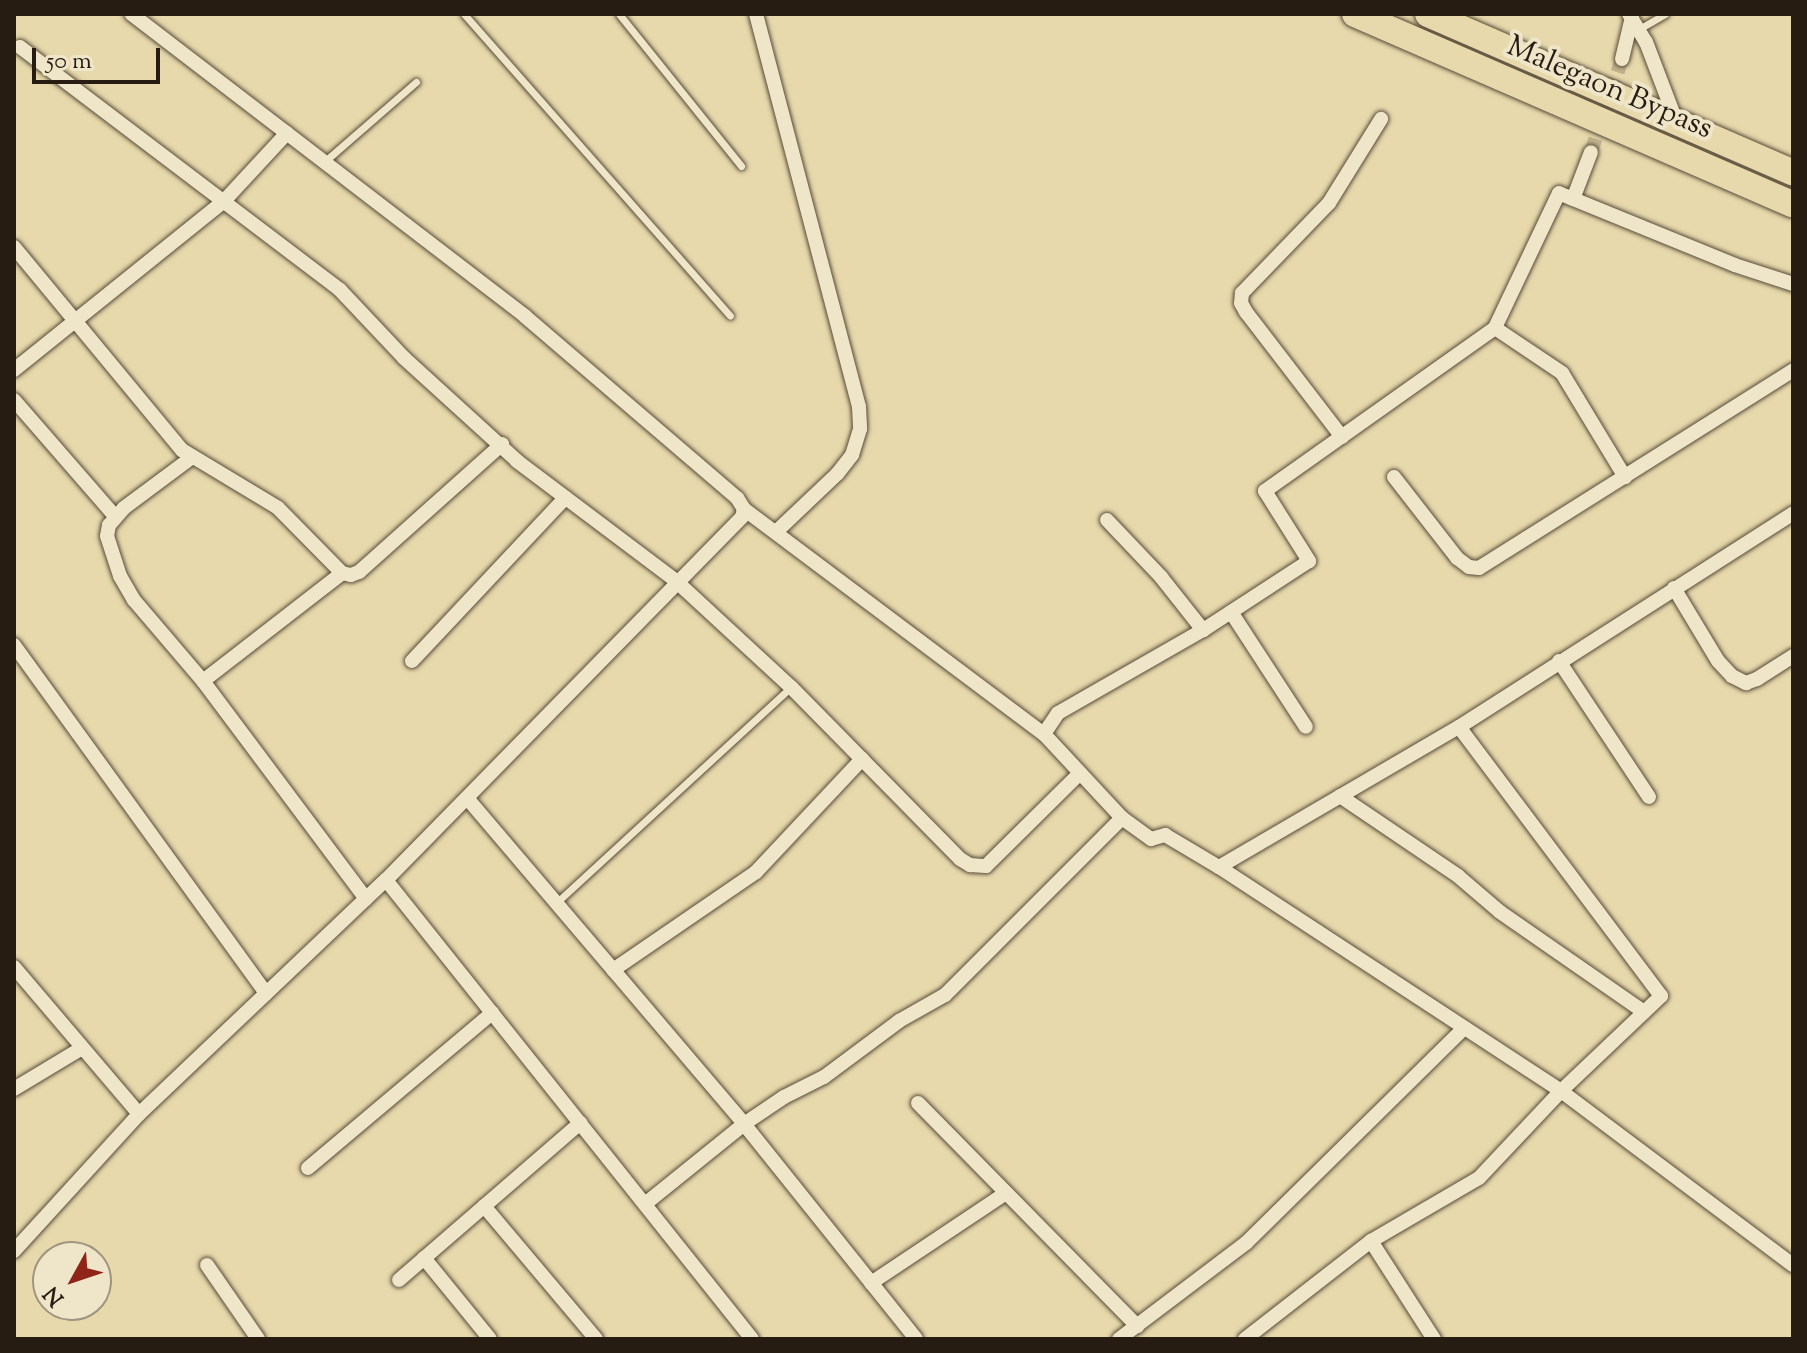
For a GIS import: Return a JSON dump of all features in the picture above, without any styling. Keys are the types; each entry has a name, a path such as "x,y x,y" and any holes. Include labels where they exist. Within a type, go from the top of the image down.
{"highway":[{"name":"Malegaon Bypass","path":"1355,14 1793,204"},
{"name":"Malegaon Bypass","path":"1428,14 1793,173"}],"street":[{"path":"132,14 525,316 737,498 744,509 1044,734 1122,818 1151,839 1165,835 1219,867 1561,1091 1793,1265"},
{"path":"756,14 859,407 860,429 852,455 837,474 777,531"},
{"path":"1633,20 1677,123"},
{"path":"1622,59 1633,20"},
{"path":"20,47 340,290 404,358 502,444 565,498 676,581 791,687 960,859 980,868 986,866 1080,773"},
{"path":"1342,437 1246,312 1241,303 1242,293 1329,203 1381,119"},
{"path":"14,370 223,202 287,133"},
{"path":"1573,199 1591,152"},
{"path":"1044,734 1058,713 1203,630 1309,561 1265,491 1495,328 1559,193 1735,265 1793,284"},
{"path":"14,247 191,458 278,508 342,573 351,575 359,572 502,444"},
{"path":"1495,328 1562,373 1625,477"},
{"path":"1394,477 1457,558 1469,567 1479,568 1793,370"},
{"path":"14,400 115,516"},
{"path":"191,458 115,516 107,536 127,589 203,681 366,899"},
{"path":"412,661 565,498"},
{"path":"14,1251 139,1114 386,880 742,517 744,509"},
{"path":"1219,867 1459,727 1793,513"},
{"path":"1107,520 1161,577 1203,630"},
{"path":"203,681 342,573"},
{"path":"1674,588 1718,661 1732,676 1746,683 1793,656"},
{"path":"1231,612 1306,727"},
{"path":"14,645 266,993"},
{"path":"1559,661 1649,797"},
{"path":"1245,1339 1371,1241 1479,1178 1561,1091 1661,996 1459,727"},
{"path":"613,970 756,872 862,759"},
{"path":"1340,796 1458,876 1506,916 1644,1012"},
{"path":"467,798 744,1124 916,1339"},
{"path":"645,1204 744,1124 784,1097 824,1077 899,1021 945,995 1122,818"},
{"path":"386,880 752,1339"},
{"path":"14,967 139,1114"},
{"path":"308,1168 492,1013"},
{"path":"1119,1339 1246,1243 1464,1028"},
{"path":"14,1089 82,1048"},
{"path":"918,1103 1137,1326"},
{"path":"399,1280 580,1123"},
{"path":"871,1283 1006,1193"},
{"path":"484,1206 596,1339"},
{"path":"1371,1241 1434,1339"},
{"path":"424,1258 490,1339"},
{"path":"207,1265 258,1339"}],"lane":[{"path":"464,14 730,316"},
{"path":"619,14 741,166"},
{"path":"1633,20 1665,14"},
{"path":"324,162 416,82"},
{"path":"556,903 791,687"}],"tunnel":[{"path":"1591,152 1622,59"}]}
